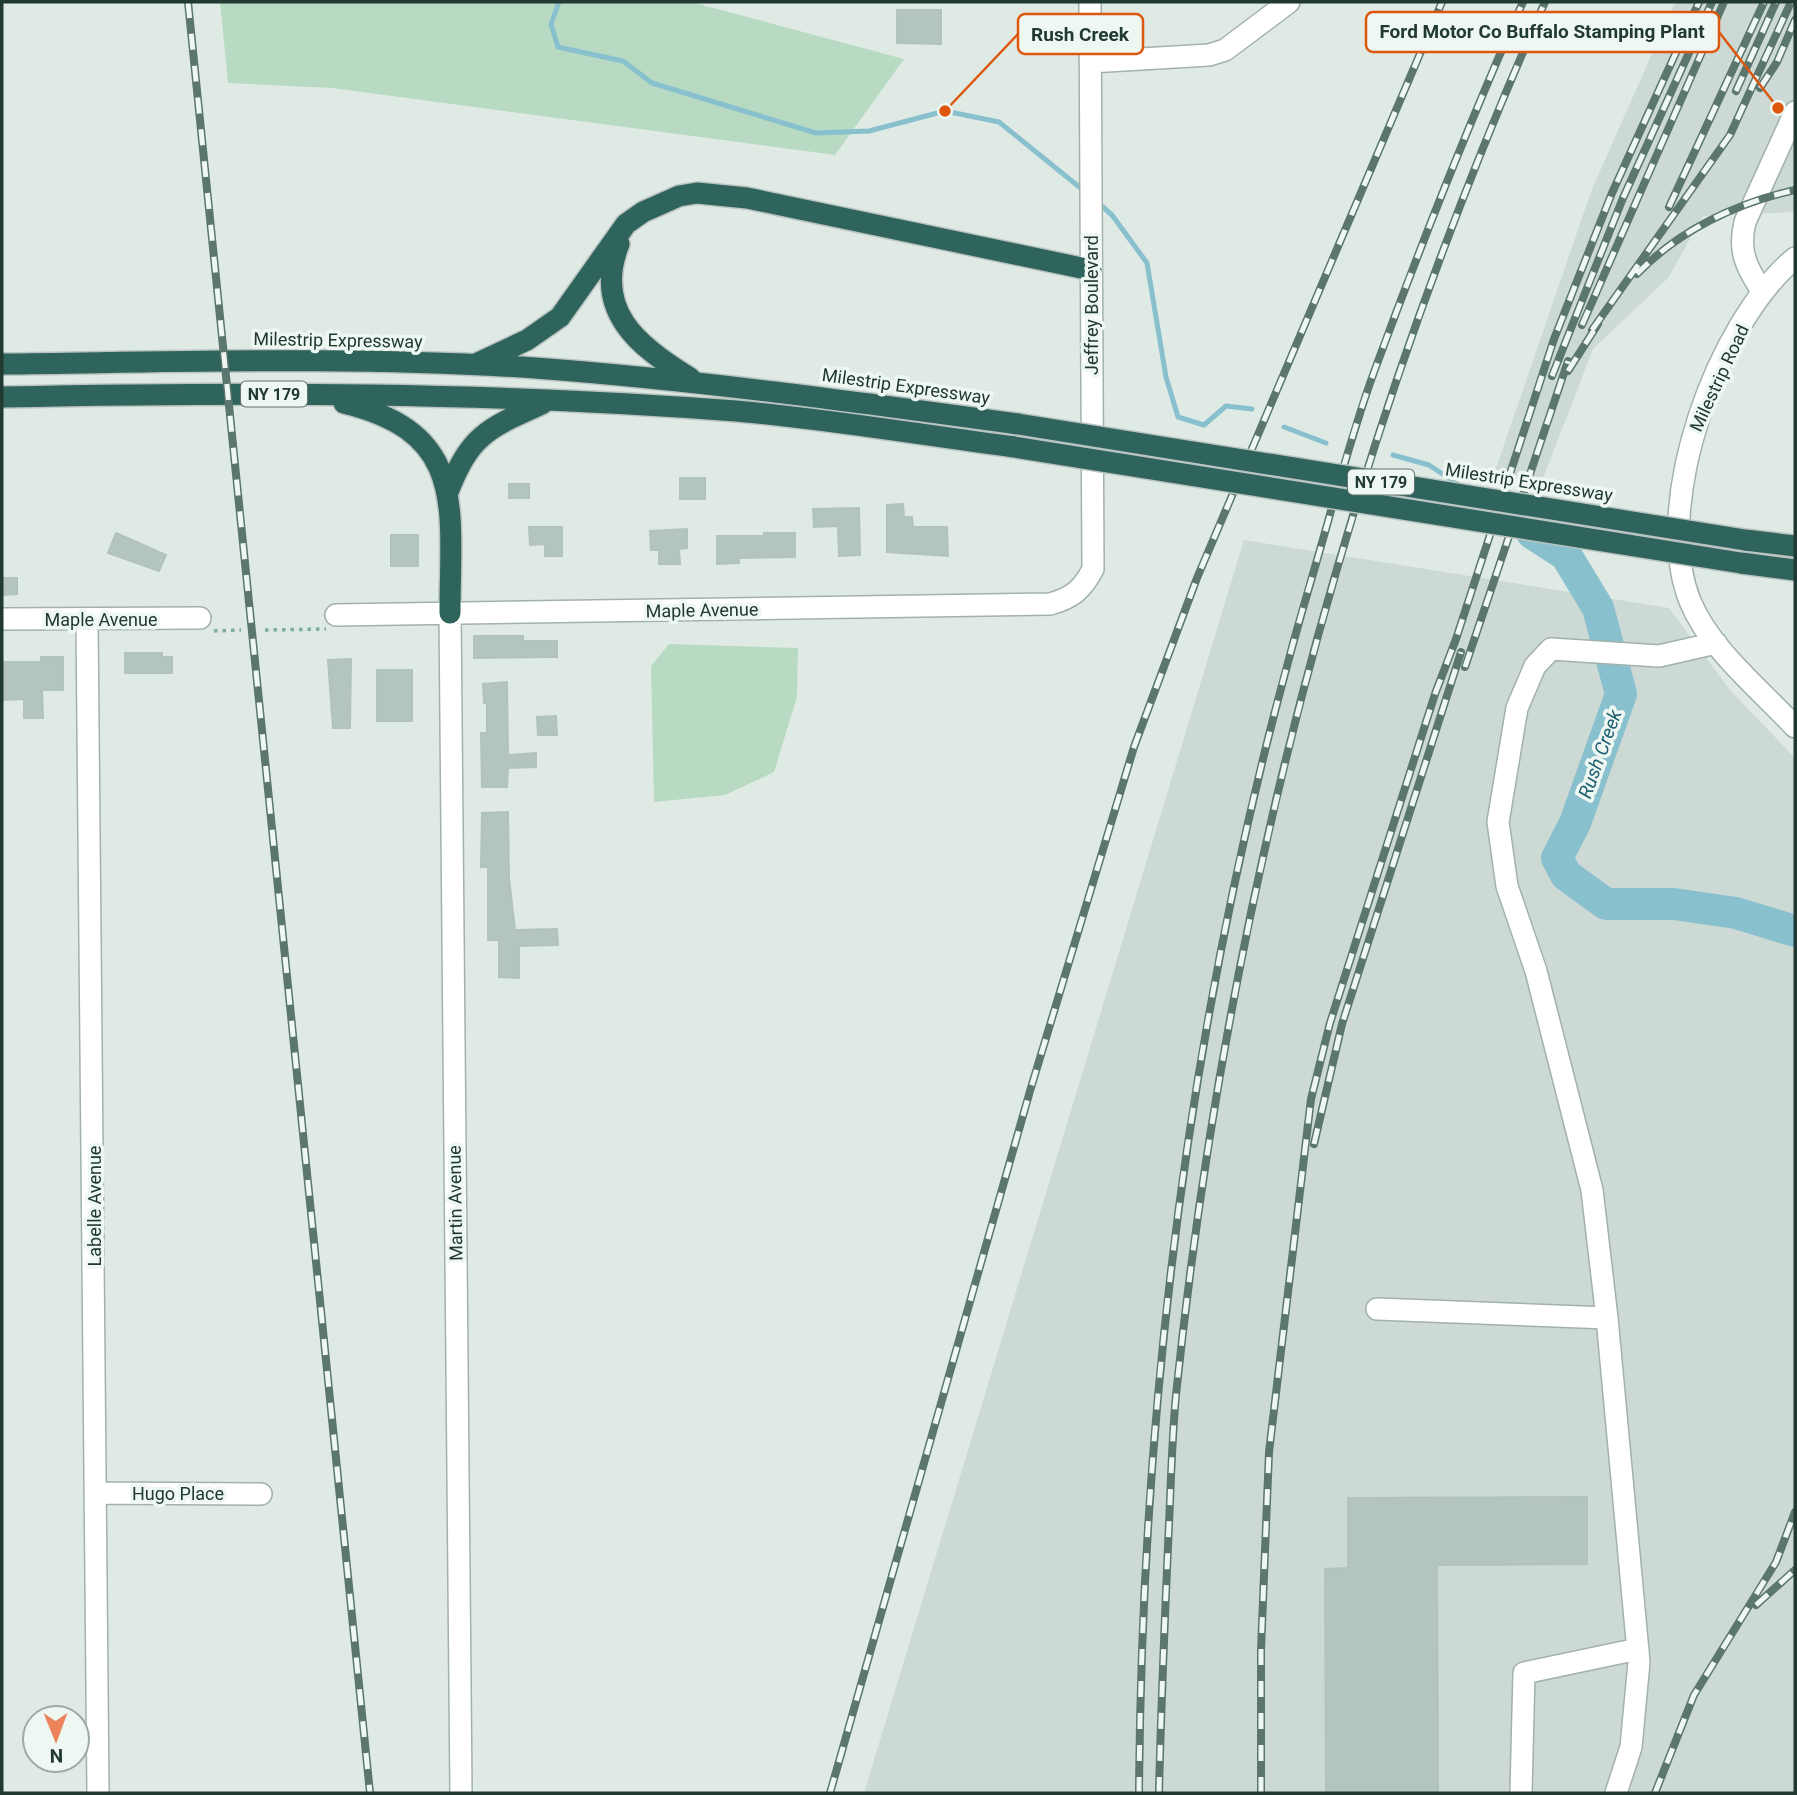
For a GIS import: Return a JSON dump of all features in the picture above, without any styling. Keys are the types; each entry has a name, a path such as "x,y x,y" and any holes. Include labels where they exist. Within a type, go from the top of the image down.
{"highway":[{"path":"473,365 527,340 560,317 626,225 643,212 679,196 723,193 1091,270"},
{"path":"626,225 612,260 609,284 618,315 628,329 657,356 695,381"},
{"name":"Milestrip Expressway","path":"2,364 257,361 473,365 695,381 1018,424 1795,546"},
{"path":"311,394 385,415 406,426 432,454 448,492 450,613"},
{"name":"NY 179","path":"2,397 311,394 547,401 738,411 1014,447 1795,570"},
{"path":"448,492 465,452 482,434 547,401"}],"street":[{"name":"Jeffrey Boulevard","path":"1068,599 1081,589 1093,569 1090,2"},
{"path":"1090,62 1209,55 1225,50 1289,2"},
{"path":"1762,291 1748,270 1741,251 1741,237 1788,140 1795,112"},
{"name":"Milestrip Road","path":"1795,258 1762,291 1729,347 1691,437 1679,495 1678,556 1690,602 1716,643 1795,727"},
{"name":"Maple Avenue","path":"335,615 1014,605 1050,604 1068,599"},
{"name":"Martin Avenue","path":"450,613 461,1793"},
{"name":"Maple Avenue","path":"2,619 207,625"},
{"name":"Labelle Avenue","path":"88,620 98,1793"},
{"path":"1616,1793 1631,1747 1637,1698 1638,1649 1607,1318 1592,1190 1536,971 1507,886 1497,822 1517,708 1535,666 1551,649 1659,656 1716,643"},
{"path":"1377,1309 1607,1318"},
{"name":"Hugo Place","path":"96,1493 261,1494"},
{"path":"1521,1793 1524,1673 1638,1649"}],"path":[{"path":"207,625 242,630"}],"shaded area":[{"path":"1675,2 1795,2 1795,212 1703,216 1668,278 1593,349 1542,481 1494,474 1592,189"},
{"path":"1244,540 1669,608 1730,690 1795,758 1795,1793 864,1793"}],"green space":[{"path":"220,2 691,2 904,59 835,155 332,88 228,83"},
{"path":"669,644 798,648 797,697 774,772 725,795 654,802 651,666"}],"building":[{"path":"897,10 941,10 941,44 897,43"},
{"path":"680,478 705,478 705,499 680,499"},
{"path":"509,484 529,484 529,498 509,498"},
{"path":"903,504 904,517 912,517 913,527 947,527 948,556 887,552 887,505"},
{"path":"859,508 860,555 839,556 838,526 814,527 813,509"},
{"path":"529,527 562,527 562,556 545,556 545,544 530,545"},
{"path":"687,529 687,548 679,549 680,564 659,564 659,550 651,550 650,531"},
{"path":"116,533 166,555 159,571 108,553"},
{"path":"764,533 795,533 795,557 739,558 739,563 717,564 717,536 764,536"},
{"path":"391,535 418,535 418,566 391,566"},
{"path":"2,578 17,578 17,594 2,595"},
{"path":"474,636 523,636 523,641 557,641 557,657 474,658"},
{"path":"125,653 162,653 162,657 172,657 172,673 125,673"},
{"path":"41,657 63,657 63,690 42,690 43,718 24,718 24,699 2,700 2,662 41,662"},
{"path":"351,659 350,728 333,728 328,660"},
{"path":"377,670 412,670 412,721 377,721"},
{"path":"507,682 508,755 536,753 536,767 508,768 507,787 482,787 481,733 487,733 487,703 484,703 483,684"},
{"path":"556,716 557,735 538,735 537,717"},
{"path":"508,812 509,878 515,930 557,929 558,945 519,946 519,978 499,977 499,940 488,940 488,867 481,867 482,813"},
{"path":"1587,1497 1587,1564 1437,1565 1438,1793 1326,1793 1325,1569 1348,1568 1348,1498"}],"waterway":[{"name":"Rush Creek","path":"559,2 551,24 558,47 623,61 652,83 816,133 869,131 945,111 999,122 1083,190"},
{"name":"Rush Creek","path":"1096,201 1112,215 1147,263 1166,377 1178,417 1204,425 1226,406 1252,409"},
{"name":"Rush Creek","path":"1284,427 1326,443"},
{"name":"Rush Creek","path":"1393,455 1429,465 1462,487"},
{"name":"Rush Creek","path":"1532,533 1566,555 1598,608 1621,694 1575,823 1557,858 1566,875 1606,904 1674,904 1736,913 1795,931"}],"railway":[{"path":"188,2 370,1793"},
{"path":"830,1793 1030,1091 1134,747 1197,578 1442,2"},
{"path":"1139,1793 1151,1482 1165,1327 1184,1174 1208,1021 1238,869 1273,717 1366,396 1409,278 1483,93 1523,2"},
{"path":"1159,1793 1176,1395 1198,1215 1227,1036 1263,859 1305,683 1355,510 1411,338 1475,169 1545,2"},
{"path":"1261,1793 1261,1650 1269,1452 1311,1099 1330,1023 1435,694 1456,639 1554,339 1612,193 1699,2"},
{"path":"1552,376 1623,198 1712,2"},
{"path":"1582,325 1724,2"},
{"path":"1669,207 1764,2"},
{"path":"1736,91 1776,2"},
{"path":"1592,330 1730,135 1791,2"},
{"path":"1760,88 1777,62 1795,20"},
{"path":"1637,274 1671,244 1710,220 1752,202 1795,190"},
{"path":"1568,371 1598,324"},
{"path":"1465,667 1568,361"},
{"path":"1314,1144 1342,1024 1461,652"},
{"path":"1655,1793 1694,1695 1776,1562 1795,1512"},
{"path":"1756,1605 1795,1570"}],"place":[{"name":"Ford Motor Co Buffalo Stamping Plant","path":"1778,108"},
{"name":"Rush Creek","path":"945,111"}]}
